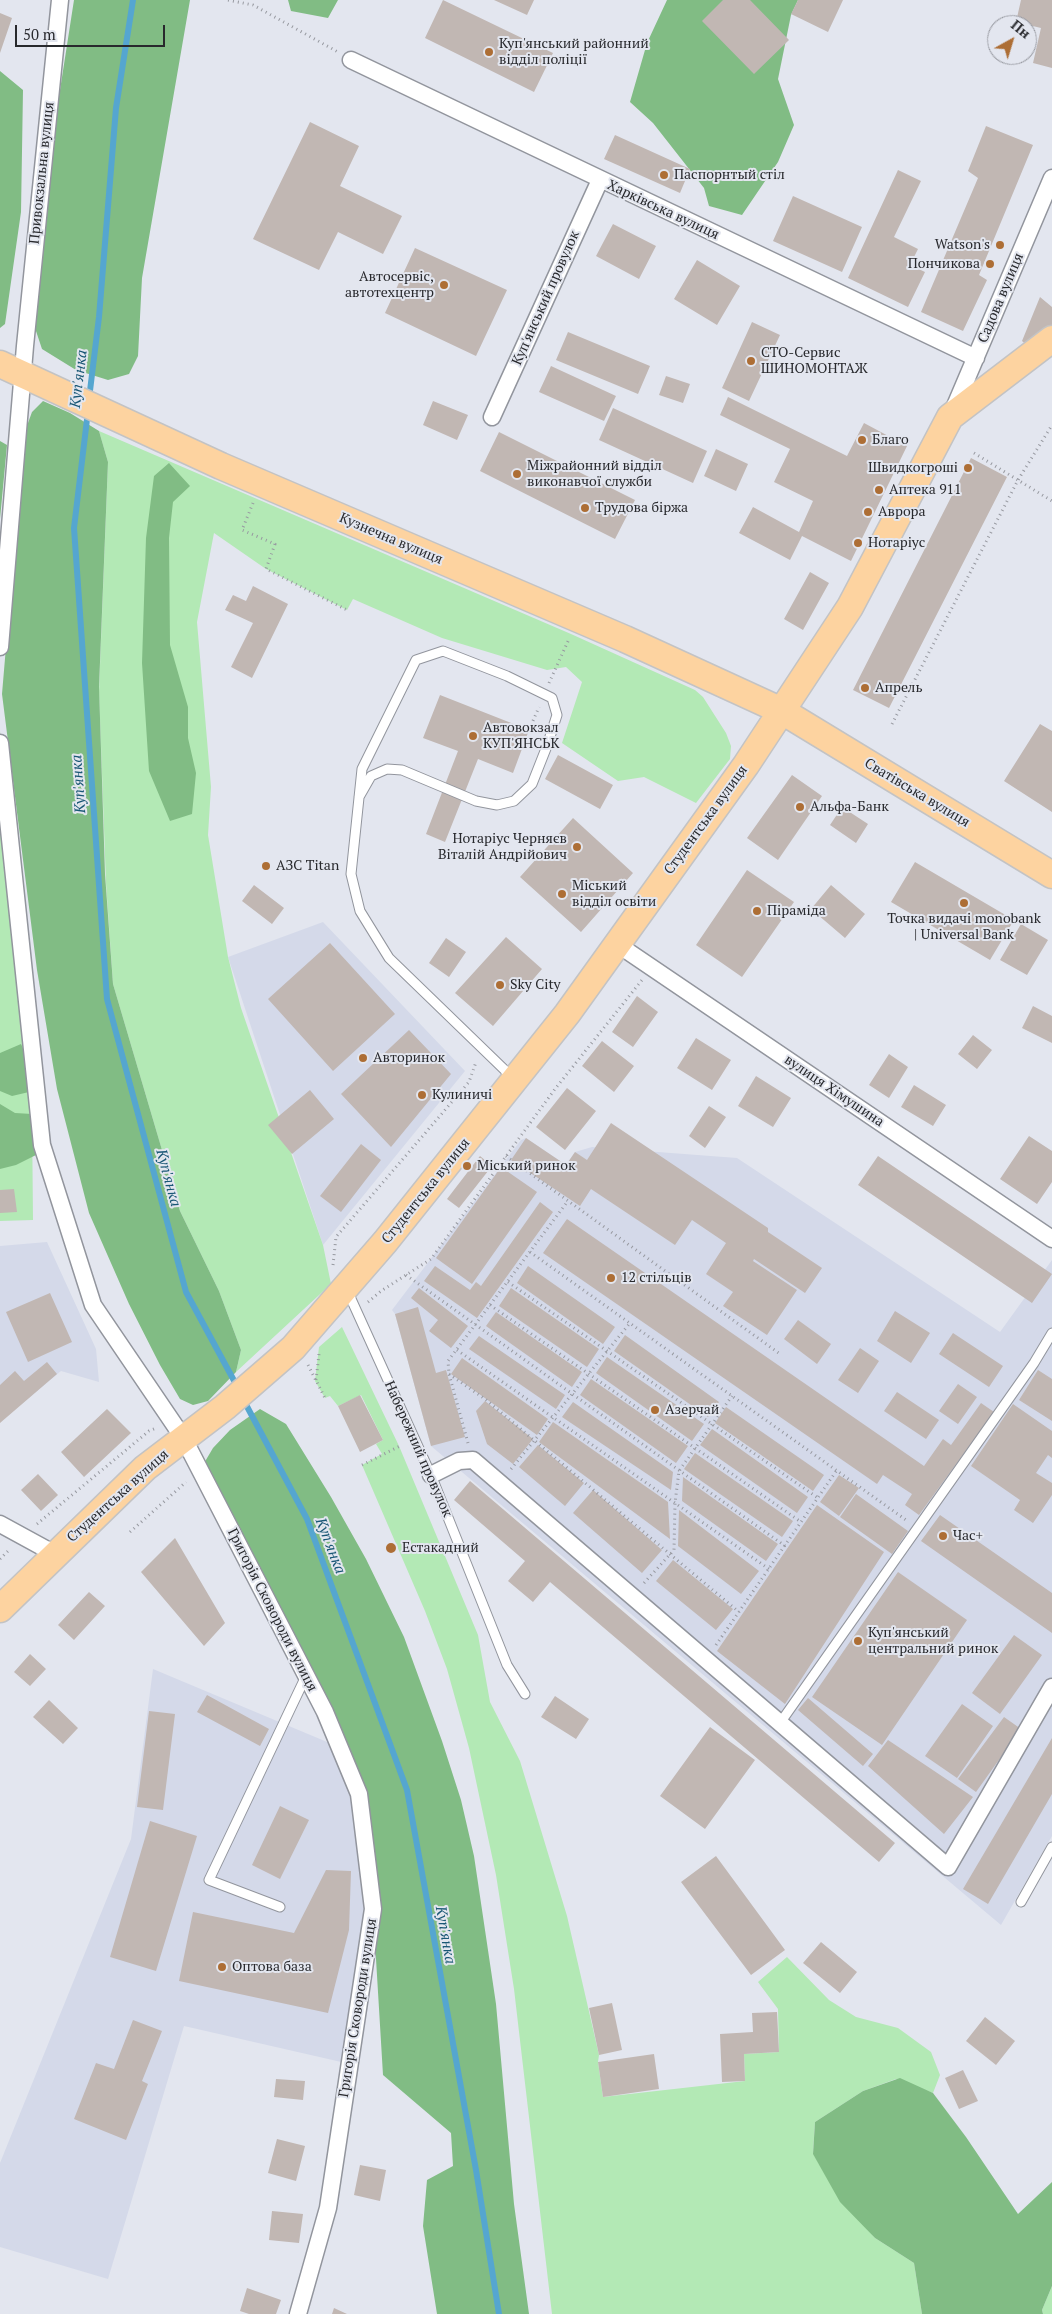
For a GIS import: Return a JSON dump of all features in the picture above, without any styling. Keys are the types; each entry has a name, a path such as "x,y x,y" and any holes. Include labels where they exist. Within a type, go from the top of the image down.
{"main road":[{"path":"950,417 1052,339"},
{"name":"Кузнечна вулиця","path":"0,364 261,483 625,639 782,711"},
{"name":"Студентська вулиця","path":"0,1609 145,1468 251,1385 292,1348 339,1281 385,1242 567,1014 782,711 850,607 950,417"},
{"name":"Сватівська вулиця","path":"782,711 1052,876"}],"street":[{"name":"Привокзальна вулиця","path":"0,647 25,346 60,0"},
{"name":"Харківська вулиця","path":"352,60 976,358"},
{"name":"Садова вулиця","path":"950,417 1052,178"},
{"name":"Куп'янський провулок","path":"492,416 600,180"},
{"name":"Григорія Сковороди вулиця","path":"0,743 42,1145 93,1305 184,1439 325,1712 359,1794 373,1909 328,2208 298,2314"},
{"name":"вулиця Хімушина","path":"617,944 1052,1239"},
{"path":"431,1476 459,1461 473,1460 948,1866 1052,1687"},
{"path":"0,1524 55,1554"}],"lane":[{"path":"359,797 371,776 386,769 402,770 476,801 497,805 514,802 532,784 547,746 558,715 552,698 507,676 443,650 416,660 362,769 359,797 351,874 360,911 389,958 514,1080"},
{"name":"Набережний провулок","path":"339,1281 357,1313 431,1476 507,1665 525,1694"},
{"path":"780,1723 1034,1363 1052,1333"},
{"path":"280,1907 209,1880 306,1675"},
{"path":"1021,1902 1052,1847"}],"path":[{"path":"228,0 253,6 352,60"},
{"path":"892,724 1018,480 1052,425"},
{"path":"974,453 1052,500"},
{"path":"261,483 242,530 275,544 266,569 347,610"},
{"path":"357,1313 381,1291 431,1259 555,1089 651,968"},
{"path":"339,1281 336,1237 469,1082 482,1048"},
{"path":"506,1156 780,1354"},
{"path":"473,1460 449,1374 448,1361 568,1201"},
{"path":"530,1252 918,1528"},
{"path":"406,1274 572,1395 785,1546"},
{"path":"508,1282 818,1498"},
{"path":"490,1305 801,1522"},
{"path":"499,1483 630,1323"},
{"path":"312,1354 319,1347 316,1381"},
{"path":"457,1350 769,1569"},
{"path":"305,1361 325,1398"},
{"path":"449,1374 485,1399 535,1440 739,1612"},
{"path":"632,1597 674,1550 675,1503 679,1471 732,1396"},
{"path":"362,1465 414,1438"},
{"path":"706,1660 837,1470"}],"shaded area":[{"path":"323,922 465,1071 323,1245 228,957"},
{"name":"Куп'янський центральний ринок","path":"526,1138 566,1165 575,1152 592,1147 737,1158 1000,1332 1052,1260 1052,1836 1001,1925 431,1446 395,1314 392,1310 521,1140"},
{"path":"47,1242 96,1349 99,1382 61,1371 0,1422 0,1246"},
{"name":"Оптова база","path":"153,1669 339,1747 359,1794 373,1909 350,2064 184,2026 108,2279 0,2247 0,2163 131,1839"}],"green space":[{"path":"74,0 190,0 142,278 138,356 129,374 108,380 76,370 42,349 32,319 46,180"},
{"path":"288,0 338,0 328,18 291,11"},
{"path":"667,0 798,0 791,15 778,79 794,125 778,162 742,215 709,206 704,188 653,123 630,102 647,43"},
{"path":"0,71 23,90 21,212 5,324 0,328"},
{"path":"43,401 70,413 99,431 108,462 99,687 105,874 113,984 180,1211 219,1291 241,1350 236,1372 208,1401 193,1405 180,1399 160,1365 129,1304 89,1213 57,1089 37,970 2,694 24,434 32,412"},
{"path":"99,431 571,634 695,690 703,697 726,733 731,746 730,759 696,803 644,777 618,781 562,743 582,682 566,667 547,670 442,638 353,599 347,610 266,569 214,533 197,622 211,787 208,835 228,957 241,1008 323,1245 331,1284 236,1372 241,1350 219,1291 180,1211 113,984 106,883 99,691 108,462"},
{"path":"0,441 7,445 0,519"},
{"path":"169,463 190,486 173,502 169,538 170,645 188,707 188,738 196,773 192,814 170,821 149,771 142,663 146,538 154,476"},
{"path":"0,731 20,936 32,1114 33,1220 0,1221"},
{"path":"21,1044 34,1071 29,1092 12,1096 0,1091 0,1053"},
{"path":"0,1104 15,1113 32,1114 37,1134 36,1155 16,1165 0,1169"},
{"path":"342,1327 399,1446 478,1635 490,1702 520,1761 567,1916 599,2055 598,2062 603,2097 745,2081 744,2054 779,2052 778,2009 758,1982 787,1957 829,2000 856,2017 898,2028 931,2052 940,2075 933,2093 896,2079 863,2091 815,2122 813,2153 833,2188 875,2238 914,2263 922,2314 552,2314 514,1989 496,1875 469,1748 447,1669 425,1611 362,1465 382,1454 376,1444 383,1440 361,1395 338,1406 330,1396 325,1398 315,1381 319,1347"},
{"path":"260,1409 286,1424 366,1559 404,1637 442,1741 461,1800 474,1856 496,2004 514,2204 529,2314 437,2314 423,2226 427,2180 453,2166 451,2133 383,2075 373,1909 359,1794 200,1470 213,1448 230,1430"},
{"path":"900,2078 933,2093 966,2137 1018,2214 1052,2182 1052,2286 1042,2310 1043,2314 922,2314 914,2263 875,2238 840,2202 813,2154 815,2122 863,2091"},
{"path":"1052,2286 1052,2314 1043,2314 1042,2310"}],"building":[{"path":"443,0 553,53 534,92 425,38"},
{"path":"494,0 534,0 527,15"},
{"path":"723,0 750,0 789,40 754,74 702,21"},
{"path":"798,0 843,0 828,32 791,14"},
{"path":"1021,0 1052,0 1052,68 1037,64 1037,46 1041,28 1037,27 1037,15 1018,15"},
{"path":"0,13 12,18 0,53"},
{"path":"310,122 359,146 340,186 402,216 383,254 338,232 319,270 253,239"},
{"path":"986,126 1033,145 979,275 987,280 963,331 921,312 978,178 968,171"},
{"path":"615,135 690,169 680,193 604,159"},
{"path":"898,170 921,181 894,237 918,249 910,265 925,272 908,307 848,278"},
{"path":"793,196 862,227 842,272 773,241"},
{"path":"613,224 656,246 639,279 596,256"},
{"path":"415,248 507,290 476,356 385,313"},
{"path":"697,260 740,286 717,325 674,299"},
{"path":"1040,297 1052,307 1052,329 1029,347 1022,341"},
{"name":"СТО-Сервис ШИНОМОНТАЖ","path":"752,322 780,335 749,401 722,388"},
{"path":"568,332 650,366 638,394 556,360"},
{"path":"551,366 616,396 604,421 539,392"},
{"path":"666,376 690,384 683,403 659,395"},
{"path":"728,397 847,456 864,423 907,446 851,561 802,536 790,560 739,533 753,507 799,532 813,501 774,482 790,449 720,415"},
{"path":"433,401 468,415 457,440 423,425"},
{"path":"613,408 707,451 693,483 599,440"},
{"path":"499,432 635,500 615,539 480,471"},
{"path":"716,449 748,464 736,491 704,476"},
{"path":"971,458 1007,477 889,708 853,690"},
{"path":"810,572 829,583 803,630 784,619"},
{"path":"253,586 288,604 252,678 231,667 253,623 225,610 233,595 246,601"},
{"path":"440,695 529,730 513,773 478,759 445,842 426,834 458,751 423,738"},
{"path":"1040,724 1052,731 1052,812 1004,781"},
{"path":"558,755 613,785 600,809 545,779"},
{"path":"792,775 822,796 778,860 747,838"},
{"path":"842,807 868,824 856,843 830,825"},
{"path":"573,818 633,873 581,932 520,877"},
{"path":"915,862 1014,920 990,960 891,902"},
{"path":"747,870 794,902 742,977 696,945"},
{"path":"254,885 284,908 272,924 242,901"},
{"path":"831,885 865,914 845,938 811,909"},
{"path":"1021,924 1048,940 1027,975 1000,960"},
{"path":"506,937 542,969 493,1026 455,993"},
{"path":"446,938 466,952 449,977 429,963"},
{"path":"330,943 395,1014 333,1071 268,999"},
{"path":"637,996 658,1012 633,1047 612,1032"},
{"path":"1033,1006 1052,1016 1052,1043 1022,1028"},
{"path":"409,1030 451,1074 391,1147 341,1094"},
{"path":"973,1035 992,1050 977,1069 958,1054"},
{"path":"696,1038 731,1060 712,1090 677,1068"},
{"path":"602,1041 634,1066 614,1092 582,1066"},
{"path":"889,1054 908,1067 889,1098 869,1085"},
{"path":"756,1076 791,1098 773,1127 738,1106"},
{"path":"914,1085 946,1105 933,1126 901,1107"},
{"path":"567,1088 596,1111 565,1150 536,1127"},
{"path":"310,1090 334,1119 292,1154 268,1125"},
{"path":"709,1106 726,1117 705,1148 689,1136"},
{"path":"611,1123 768,1228 768,1232 822,1268 805,1293 754,1259 753,1261 797,1290 767,1335 723,1306 733,1292 706,1274 726,1243 692,1220 675,1245 591,1189 580,1206 511,1160 526,1138 566,1165 575,1152 587,1160"},
{"path":"1029,1136 1052,1151 1052,1182 1037,1204 1000,1179"},
{"path":"361,1144 381,1160 341,1212 320,1196"},
{"path":"480,1156 492,1166 459,1208 447,1199"},
{"path":"878,1156 1052,1274 1032,1303 858,1185"},
{"path":"501,1167 537,1192 472,1284 436,1258"},
{"path":"14,1189 17,1212 0,1213 0,1190"},
{"path":"540,1202 553,1212 477,1318 424,1281 435,1266 470,1290 476,1282 481,1286"},
{"path":"567,1219 924,1466 943,1439 951,1445 981,1403 994,1412 919,1515 905,1505 912,1494 883,1475 877,1484 543,1253"},
{"path":"528,1266 615,1327 603,1344 517,1283"},
{"path":"419,1288 468,1326 451,1348 429,1331 438,1320 411,1298"},
{"path":"511,1288 599,1349 587,1367 499,1306"},
{"path":"50,1293 72,1342 28,1362 6,1312"},
{"path":"418,1307 436,1373 446,1370 465,1437 431,1446 395,1314"},
{"path":"895,1311 930,1333 911,1363 877,1341"},
{"path":"496,1312 582,1372 572,1387 486,1326"},
{"path":"798,1320 831,1344 817,1364 784,1339"},
{"path":"953,1333 1003,1366 989,1387 939,1354"},
{"path":"625,1335 719,1402 708,1417 614,1351"},
{"path":"479,1336 565,1395 556,1409 469,1349"},
{"path":"860,1348 879,1361 858,1393 838,1380"},
{"path":"607,1357 704,1424 692,1441 596,1373"},
{"path":"462,1358 548,1419 537,1435 451,1374"},
{"path":"47,1362 57,1374 0,1423 0,1385 15,1371 24,1381"},
{"path":"1038,1370 1052,1379 1052,1421 1019,1400"},
{"path":"591,1379 688,1446 676,1463 580,1395"},
{"path":"958,1384 977,1397 958,1424 939,1411"},
{"path":"897,1392 939,1420 926,1439 884,1411"},
{"path":"360,1395 383,1440 360,1452 338,1406"},
{"path":"485,1401 533,1439 513,1464 487,1444 476,1411"},
{"path":"573,1402 673,1472 671,1490 562,1417"},
{"path":"1013,1404 1052,1431 1052,1458 1048,1455 1036,1473 1052,1483 1052,1495 1033,1523 1014,1510 1020,1500 971,1466"},
{"path":"726,1407 824,1475 813,1491 715,1423"},
{"path":"107,1409 131,1433 84,1477 61,1452"},
{"path":"553,1422 668,1502 670,1539 539,1442"},
{"path":"712,1429 808,1497 797,1513 700,1445"},
{"path":"538,1445 584,1483 565,1506 519,1467"},
{"path":"695,1453 793,1521 782,1537 684,1469"},
{"path":"38,1474 58,1495 41,1511 21,1490"},
{"path":"839,1475 859,1488 839,1516 820,1502"},
{"path":"683,1477 778,1544 766,1561 682,1501"},
{"path":"470,1481 895,1843 879,1862 550,1582 533,1602 508,1581 525,1561 454,1500"},
{"path":"593,1490 662,1550 642,1573 573,1513"},
{"path":"856,1494 908,1531 892,1554 840,1517"},
{"path":"817,1505 884,1552 785,1704 717,1651"},
{"path":"679,1510 759,1571 741,1594 678,1546"},
{"path":"940,1515 1052,1593 1052,1633 921,1541"},
{"path":"175,1538 225,1623 204,1646 141,1572"},
{"path":"673,1560 733,1609 716,1630 656,1581"},
{"path":"898,1572 967,1620 882,1745 812,1697"},
{"path":"89,1592 105,1606 74,1640 58,1625"},
{"path":"1014,1635 1042,1655 1000,1714 972,1693"},
{"path":"30,1654 46,1669 30,1686 14,1672"},
{"path":"207,1695 269,1729 260,1746 197,1712"},
{"path":"555,1696 589,1719 576,1739 541,1717"},
{"path":"808,1698 873,1754 863,1766 798,1710"},
{"path":"49,1700 78,1728 63,1744 33,1717"},
{"path":"962,1704 993,1726 957,1778 925,1756"},
{"path":"149,1711 175,1714 163,1810 137,1807"},
{"path":"1004,1717 1021,1729 976,1792 958,1779"},
{"path":"710,1727 755,1760 705,1829 660,1796"},
{"path":"1052,1738 1052,1794 988,1904 963,1889"},
{"path":"888,1740 973,1797 944,1834 868,1766"},
{"path":"280,1806 309,1820 280,1879 252,1865"},
{"path":"150,1821 197,1836 156,1971 110,1957"},
{"path":"716,1856 785,1950 751,1975 681,1882"},
{"path":"326,1870 351,1871 349,1930 328,2013 179,1981 193,1912 294,1933"},
{"path":"821,1942 857,1972 840,1993 803,1963"},
{"path":"612,2003 622,2050 599,2055 589,2008"},
{"path":"777,2012 779,2052 744,2054 745,2081 722,2082 720,2034 753,2032 752,2013"},
{"path":"985,2017 1015,2041 996,2065 966,2041"},
{"path":"133,2020 162,2031 142,2081 148,2084 126,2140 74,2119 96,2063 114,2069"},
{"path":"654,2054 659,2089 603,2097 598,2062"},
{"path":"963,2070 978,2101 959,2109 945,2078"},
{"path":"276,2079 305,2081 303,2100 274,2097"},
{"path":"277,2139 305,2146 296,2181 268,2173"},
{"path":"360,2165 386,2170 380,2201 354,2195"},
{"path":"272,2211 303,2214 299,2243 269,2240"},
{"path":"247,2288 281,2300 276,2314 249,2314 240,2311"},
{"path":"334,2308 347,2314 332,2314"}],"waterway":[{"name":"Куп'янка","path":"89,399 99,317 116,108 133,0"},
{"name":"Куп'янка","path":"88,411 74,528 107,999 186,1292 238,1388"},
{"name":"Куп'янка","path":"243,1399 307,1519 407,1790 476,2170 499,2314"}],"place":[{"name":"Куп'янський районний відділ поліції","path":"489,52"},
{"name":"Паспорнтый стіл","path":"664,175"},
{"name":"Watson's","path":"1000,245"},
{"name":"Пончикова","path":"990,264"},
{"name":"Автосервіс, автотехцентр","path":"444,285"},
{"name":"СТО-Сервис ШИНОМОНТАЖ","path":"751,361"},
{"name":"Благо","path":"862,440"},
{"name":"Швидкогроші","path":"968,468"},
{"name":"Міжрайонний відділ виконавчої служби","path":"517,474"},
{"name":"Аптека 911","path":"879,490"},
{"name":"Трудова біржа","path":"585,508"},
{"name":"Аврора","path":"868,512"},
{"name":"Нотаріус","path":"858,543"},
{"name":"Апрель","path":"865,688"},
{"name":"Автовокзал КУП'ЯНСЬК","path":"473,736"},
{"name":"Альфа-Банк","path":"800,807"},
{"name":"Нотаріус Черняєв Віталій Андрійович","path":"577,847"},
{"name":"АЗС Titan","path":"266,866"},
{"name":"Міський відділ освіти","path":"562,894"},
{"name":"Точка видачі monobank | Universal Bank","path":"964,903"},
{"name":"Піраміда","path":"757,911"},
{"name":"Sky City","path":"500,985"},
{"name":"Авторинок","path":"363,1058"},
{"name":"Кулиничі","path":"422,1095"},
{"name":"Міський ринок","path":"467,1166"},
{"name":"12 стільців","path":"611,1278"},
{"name":"Азерчай","path":"655,1410"},
{"name":"Час+","path":"943,1536"},
{"name":"Естакадний","path":"391,1548"},
{"name":"Куп'янський центральний ринок","path":"858,1641"},
{"name":"Оптова база","path":"222,1967"}]}
